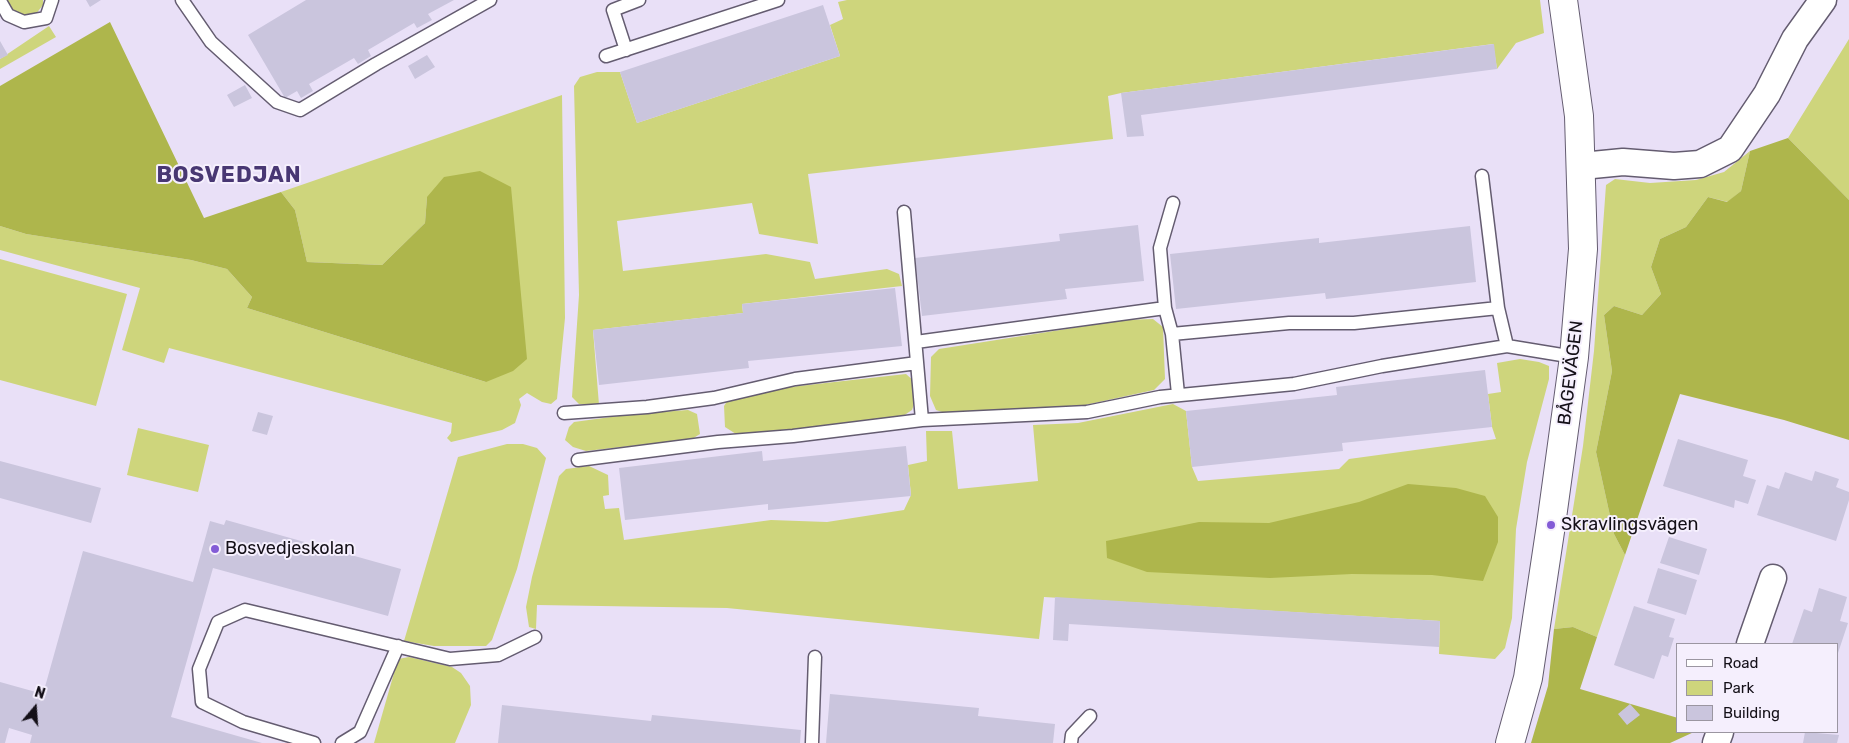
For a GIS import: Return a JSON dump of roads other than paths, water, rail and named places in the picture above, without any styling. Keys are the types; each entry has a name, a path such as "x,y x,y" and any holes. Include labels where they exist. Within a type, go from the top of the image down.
{"street":[{"name":"BÅGEVÄGEN","path":"1510,743 1528,678 1574,358 1583,250 1582,166 1579,116 1563,0"},
{"path":"1582,166 1623,162 1674,166 1700,164 1730,149 1767,94 1795,39 1823,0"},
{"path":"1750,643 1774,578"}],"lane":[{"path":"0,2 8,15 24,22 46,18 52,0"},
{"path":"182,0 211,42 276,102 300,110 376,64 490,0"},
{"path":"626,50 613,10 639,0"},
{"path":"606,56 778,0"},
{"path":"1482,176 1498,308 1507,346"},
{"path":"1172,203 1160,248 1165,308 1172,334 1178,394"},
{"path":"904,212 922,420"},
{"path":"916,342 1165,308"},
{"path":"1172,334 1289,323 1354,323 1498,308"},
{"path":"578,460 718,442 793,436 922,420 1087,412 1178,394 1294,384 1382,366 1507,346 1574,358"},
{"path":"564,413 647,407 704,399 795,379 917,363"},
{"path":"314,743 243,722 202,702 199,669 218,622 245,610 450,659 498,654 535,637"},
{"path":"342,743 360,732 398,646"},
{"path":"812,743 815,657"},
{"path":"1070,743 1072,735 1090,716"}],"place":[{"name":"Skravlingsvägen","path":"1551,525"},
{"name":"Bosvedjeskolan","path":"215,549"}],"district":[{"name":"BOSVEDJAN","path":"229,176"}]}
